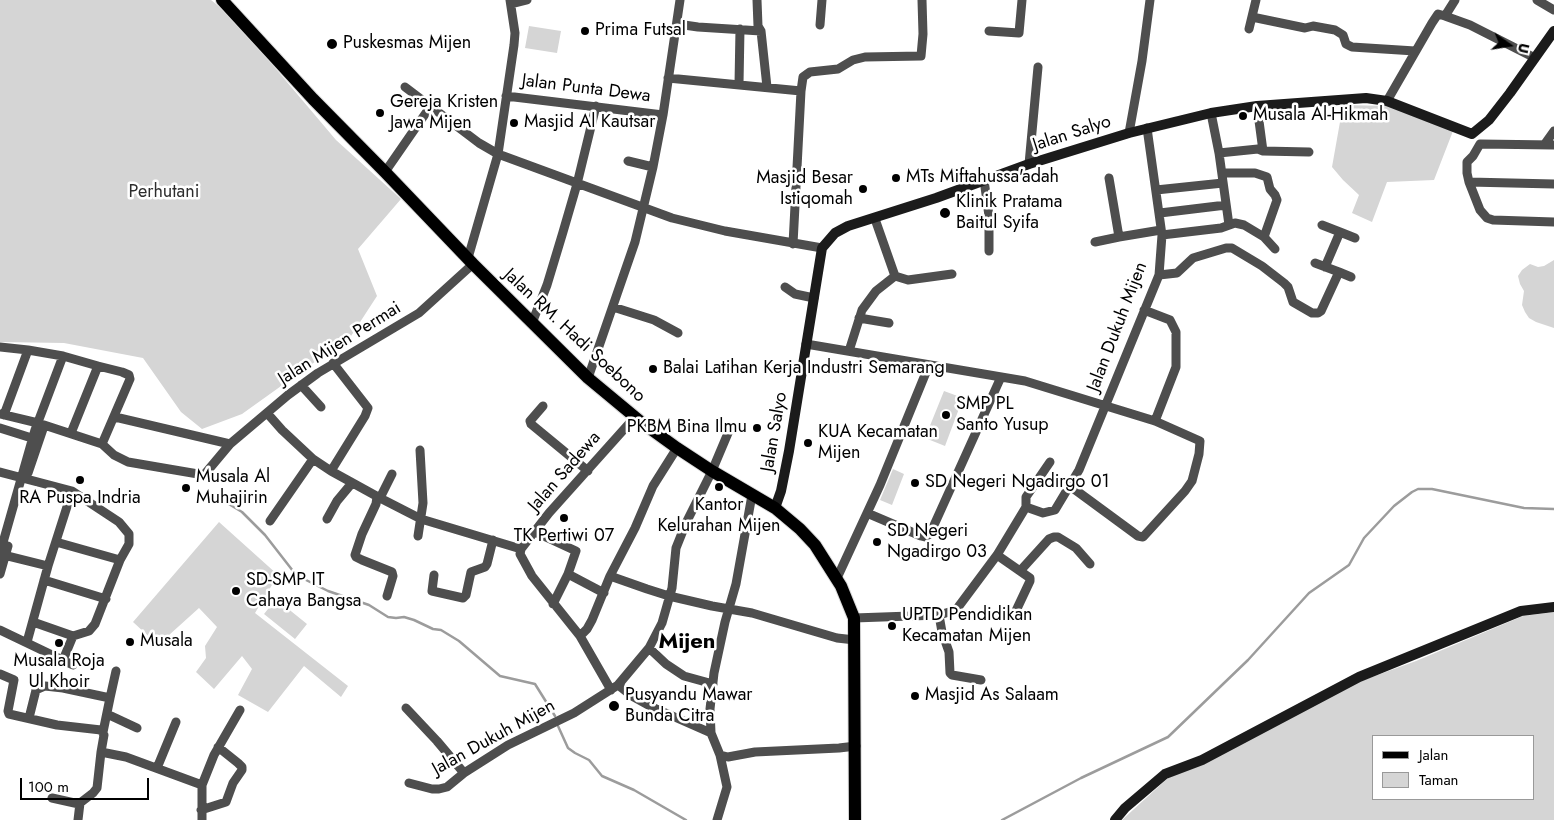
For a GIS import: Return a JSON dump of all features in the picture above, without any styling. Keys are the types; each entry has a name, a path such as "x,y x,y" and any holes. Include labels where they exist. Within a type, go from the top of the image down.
{"main road":[{"name":"Jalan RM. Hadi Soebono","path":"224,1 313,98 470,261 588,378 635,417 677,448 775,508 800,529 815,545 837,578 854,618 855,820"}],"street":[{"path":"470,261 498,154 514,45 515,32 510,2 527,0"},
{"path":"588,378 635,242 644,207 663,115 680,0"},
{"path":"757,0 758,26 761,31 766,87"},
{"path":"820,25 822,0"},
{"path":"793,244 803,77 810,72 838,70 853,60 864,57 921,56 924,34 922,0"},
{"path":"989,31 1019,33 1022,0"},
{"path":"1129,132 1145,46 1150,0"},
{"path":"1248,29 1256,0"},
{"path":"1445,16 1455,0"},
{"path":"1537,0 1554,10"},
{"path":"1387,101 1438,14 1470,25 1535,58"},
{"path":"1252,17 1304,28 1313,26 1335,30 1343,34 1346,44 1352,47 1415,51"},
{"path":"677,24 761,31"},
{"path":"739,84 740,29"},
{"path":"1480,144 1472,134 1489,120 1554,31"},
{"path":"1029,164 1038,67"},
{"path":"668,78 801,91"},
{"path":"405,87 479,143 498,154 672,218 725,231 822,248"},
{"name":"Jalan Punta Dewa","path":"506,96 663,115"},
{"name":"Jalan Salyo","path":"775,508 784,477 822,248 835,233 848,226 875,219 1029,164 1129,132 1210,112 1256,106 1366,98 1387,101 1472,134"},
{"path":"532,323 547,285 577,184 596,106"},
{"path":"1256,106 1263,151"},
{"path":"385,172 430,107"},
{"path":"1210,112 1219,153 1229,225"},
{"name":"Jalan Dukuh Mijen","path":"806,344 1025,381 1105,405 1158,275 1162,232 1147,128"},
{"path":"1544,145 1554,132"},
{"path":"1480,144 1554,145"},
{"path":"1480,144 1467,162 1469,182 1480,210 1487,218 1493,220 1554,222"},
{"path":"1219,153 1258,150 1309,152"},
{"path":"628,161 653,167"},
{"path":"1222,173 1255,173 1267,177 1270,189 1277,200 1264,237"},
{"path":"1109,178 1119,237"},
{"path":"984,180 989,216 989,251"},
{"path":"1469,182 1554,184"},
{"path":"1156,190 1223,183"},
{"path":"1160,213 1226,206"},
{"path":"875,219 895,276"},
{"path":"1095,242 1162,232 1221,228 1235,223 1244,225 1264,237 1275,249"},
{"path":"1322,225 1355,238"},
{"path":"1325,267 1340,232"},
{"path":"1158,275 1177,273 1193,258 1232,248 1262,266 1288,287 1292,302 1312,313 1318,313 1321,311 1339,272"},
{"name":"Jalan Mijen Permai","path":"102,444 114,455 128,462 201,475 205,474 230,444 267,412 333,363 419,313 470,261"},
{"path":"1315,263 1351,277"},
{"path":"895,276 908,280 952,274"},
{"path":"849,352 862,310 876,291 895,276"},
{"path":"785,287 795,294 814,298"},
{"path":"613,307 654,320 678,333"},
{"path":"1144,310 1170,320 1176,332 1176,367 1155,421"},
{"path":"859,318 889,323"},
{"path":"0,346 28,350 63,356 122,372 129,377 128,386 102,444 2,414 28,350"},
{"path":"0,574 2,554 23,478 63,356"},
{"path":"331,471 368,411 367,405 333,363"},
{"path":"837,578 867,514 929,365"},
{"path":"71,434 98,366"},
{"path":"867,514 921,536 925,537 930,534 1001,377"},
{"path":"301,385 320,407"},
{"path":"1026,507 1043,513 1055,510 1079,470 1105,405 1155,421 1200,441 1192,480 1185,491 1143,537 1138,536 1070,486"},
{"path":"543,406 530,421 530,424 588,471"},
{"path":"267,412 282,430 314,459 352,483 421,520 521,549 520,554 532,576 552,604 580,636 614,688 711,733"},
{"path":"114,417 230,444"},
{"name":"Jalan Sadewa","path":"521,549 635,417"},
{"name":"Jalan Dukuh Mijen","path":"410,783 422,788 439,789 446,786 508,745 574,713 614,688 649,648 662,623 670,596 676,548 731,426"},
{"path":"0,428 36,439"},
{"path":"580,636 592,620 610,576 635,528 653,486 677,448"},
{"path":"418,536 423,503 420,450"},
{"path":"270,521 314,459"},
{"path":"854,618 939,615 956,610 997,555 1026,507 1026,496 1050,462"},
{"path":"0,472 72,491 119,522 128,534 129,544 120,560 106,599 92,629 73,636 33,622"},
{"path":"387,596 393,576 392,572 362,560 355,555 378,497 392,474"},
{"path":"326,519 337,501 352,483"},
{"path":"27,642 48,566 72,491"},
{"path":"717,820 727,787 720,755 711,733 710,709 725,622 736,584 752,495"},
{"path":"534,532 576,551 568,574 552,604"},
{"path":"1020,571 1054,537 1058,537 1076,548 1090,564"},
{"path":"434,576 432,591 463,598 466,595 471,572 485,567 487,564 493,540"},
{"path":"56,542 120,560"},
{"path":"2,554 48,566"},
{"path":"997,555 1030,578 1014,615"},
{"path":"568,574 604,593"},
{"path":"610,576 647,590 712,606 752,612 837,638 855,640"},
{"path":"44,580 106,599"},
{"path":"1115,820 1125,808 1165,774 1202,760 1359,677 1521,611 1554,606"},
{"path":"939,615 948,652 950,673 980,680"},
{"path":"0,630 73,665"},
{"path":"63,660 73,636"},
{"path":"649,648 666,664 684,676 713,684"},
{"path":"78,820 79,804 97,788 103,732 116,671"},
{"path":"0,674 14,680 9,714 57,725 103,732"},
{"path":"29,718 35,692 42,686 63,688 110,698"},
{"path":"406,708 464,773"},
{"path":"202,820 202,785 218,747 240,710"},
{"path":"107,714 137,728"},
{"path":"157,768 176,722"},
{"path":"720,755 728,757 755,752 856,746"},
{"path":"201,810 226,802 233,783 242,770 238,763 218,747"},
{"path":"101,752 126,757 202,785"},
{"path":"52,798 79,804"}],"green space":[{"name":"Perhutani","path":"0,0 211,0 232,17 336,140 401,199 358,249 377,296 351,336 242,414 202,429 181,412 143,358 64,343 0,342"},
{"path":"529,26 561,31 557,53 525,48"},
{"path":"1343,105 1390,106 1453,131 1434,180 1387,182 1372,222 1352,213 1359,195 1332,167"},
{"path":"1554,260 1554,328 1529,318 1522,305 1524,291 1518,276 1530,264 1538,267 1544,266"},
{"path":"944,391 963,398 945,446 925,438"},
{"path":"893,469 904,474 892,505 880,500"},
{"path":"219,522 278,575 255,613 348,686 341,697 304,666 268,712 238,695 252,669 242,656 214,689 196,672 206,658 205,646 217,627 199,608 158,645 133,622"},
{"path":"276,599 307,624 295,639 264,614"},
{"path":"1554,612 1554,820 1122,820 1168,778 1361,681 1416,661 1523,616"}],"waterway":[{"path":"1002,820 1081,778 1168,737 1248,660 1309,593 1349,565 1364,538 1394,506 1412,492 1418,489 1432,489 1524,508 1554,509"},
{"path":"214,495 242,512 265,535 293,571 302,578 328,591 369,605 388,617 404,617 433,629 441,630 459,641 500,676 535,684 555,716"},
{"path":"558,726 568,748 589,760 602,776 634,790 686,820"}],"place":[{"name":"Prima Futsal","path":"585,31"},
{"name":"Puskesmas Mijen","path":"332,44"},
{"name":"Gereja Kristen Jawa Mijen","path":"380,113"},
{"name":"Musala Al-Hikmah","path":"1243,116"},
{"name":"Masjid Al Kautsar","path":"514,123"},
{"name":"MTs Miftahussa'adah","path":"896,178"},
{"name":"Masjid Besar Istiqomah","path":"863,189"},
{"name":"Klinik Pratama Baitul Syifa","path":"945,213"},
{"name":"Balai Latihan Kerja Industri Semarang","path":"653,369"},
{"name":"SMP PL Santo Yusup","path":"946,415"},
{"name":"PKBM Bina Ilmu","path":"757,428"},
{"name":"KUA Kecamatan Mijen","path":"808,443"},
{"name":"RA Puspa Indria","path":"80,480"},
{"name":"SD Negeri Ngadirgo 01","path":"915,483"},
{"name":"Kantor Kelurahan Mijen","path":"719,487"},
{"name":"Musala Al Muhajirin","path":"186,488"},
{"name":"TK Pertiwi 07","path":"564,518"},
{"name":"SD Negeri Ngadirgo 03","path":"877,542"},
{"name":"SD-SMP IT Cahaya Bangsa","path":"236,591"},
{"name":"UPTD Pendidikan Kecamatan Mijen","path":"892,626"},
{"name":"Musala","path":"130,642"},
{"name":"Musala Roja Ul Khoir","path":"59,643"},
{"name":"Masjid As Salaam","path":"915,696"},
{"name":"Pusyandu Mawar Bunda Citra","path":"614,706"}],"district":[{"name":"Mijen","path":"687,643"}]}
